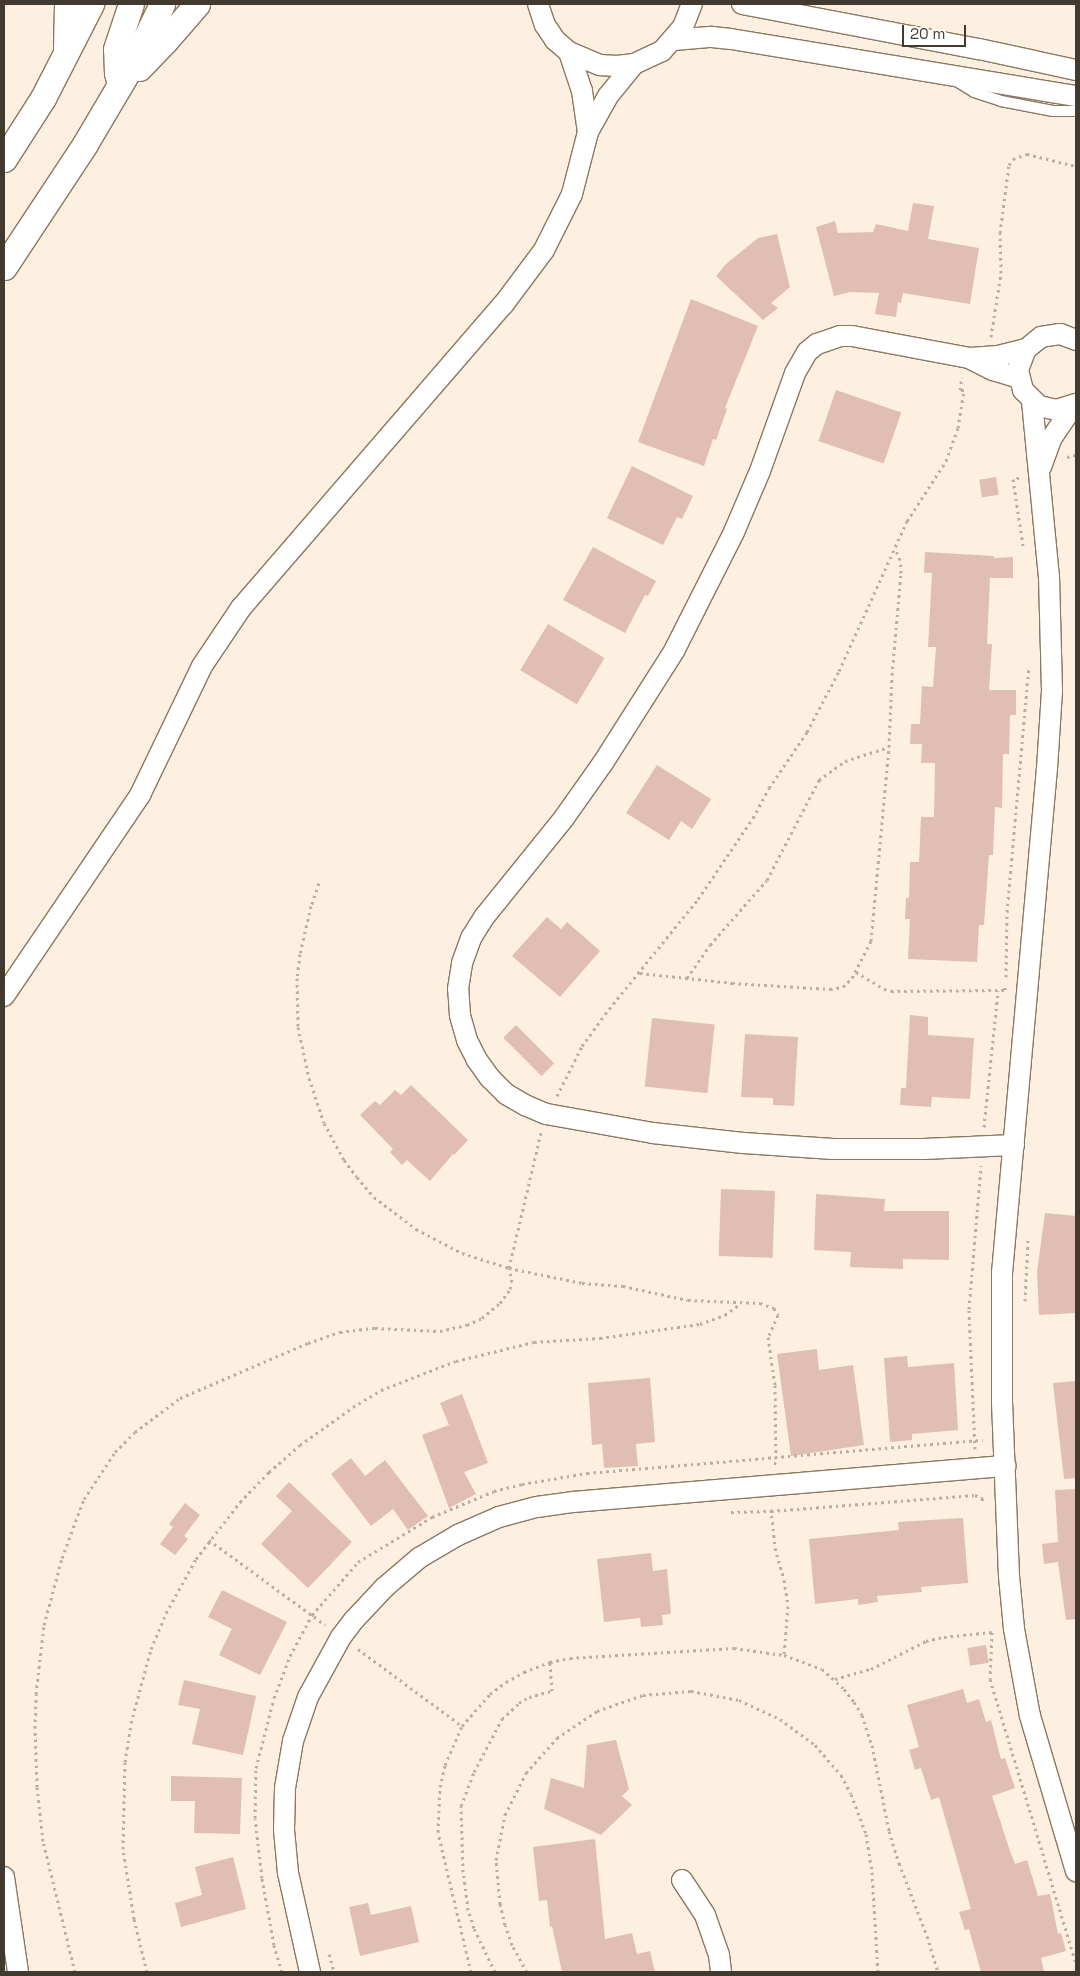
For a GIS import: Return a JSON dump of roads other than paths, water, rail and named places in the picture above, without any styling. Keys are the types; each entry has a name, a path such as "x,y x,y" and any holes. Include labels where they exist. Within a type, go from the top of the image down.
{"street":[{"path":"65,57 67,4"},
{"path":"4,159 65,57 91,4"},
{"path":"120,84 116,73 116,49 131,4"},
{"path":"4,267 45,208 137,56 162,4"},
{"path":"120,84 165,42 197,4"},
{"path":"538,4 545,25 555,40 568,52 600,65 617,66 634,64 655,55 674,40 683,27 692,4"},
{"path":"742,4 979,49 1076,70"},
{"path":"674,40 693,37 721,38 1076,96"},
{"path":"568,52 582,91 588,132"},
{"path":"4,996 140,795 202,666 241,608 530,272 559,223 572,194 588,132 608,96 634,64"},
{"path":"1014,1145 842,1149 742,1143 653,1133 546,1114 525,1106 506,1094 490,1078 477,1060 467,1040 460,1015 458,989 462,963 471,938 485,916 564,818 603,763 674,650 734,532 760,471 795,373 807,352 828,339 852,336 967,357 998,356 1026,349 1041,337 1071,333"},
{"path":"1026,349 1020,363 1019,378 1023,390 1032,401 1047,409 1064,409 1075,405"},
{"path":"967,357 993,370 1019,378"},
{"path":"1032,401 1051,615 1052,691 1002,1273 1001,1337 1004,1438 1009,1576 1014,1629 1030,1716 1076,1871"},
{"path":"1039,474 1051,438 1075,405"},
{"path":"310,1972 288,1873 284,1830 285,1788 293,1741 308,1697 341,1637 372,1600 419,1558 458,1534 499,1518 537,1508 574,1502 1005,1466"},
{"path":"4,1877 18,1972"},
{"path":"682,1880 705,1915 719,1954 721,1972"}],"lane":[{"path":"950,75 974,92 987,97 1052,111 1076,111"}]}
